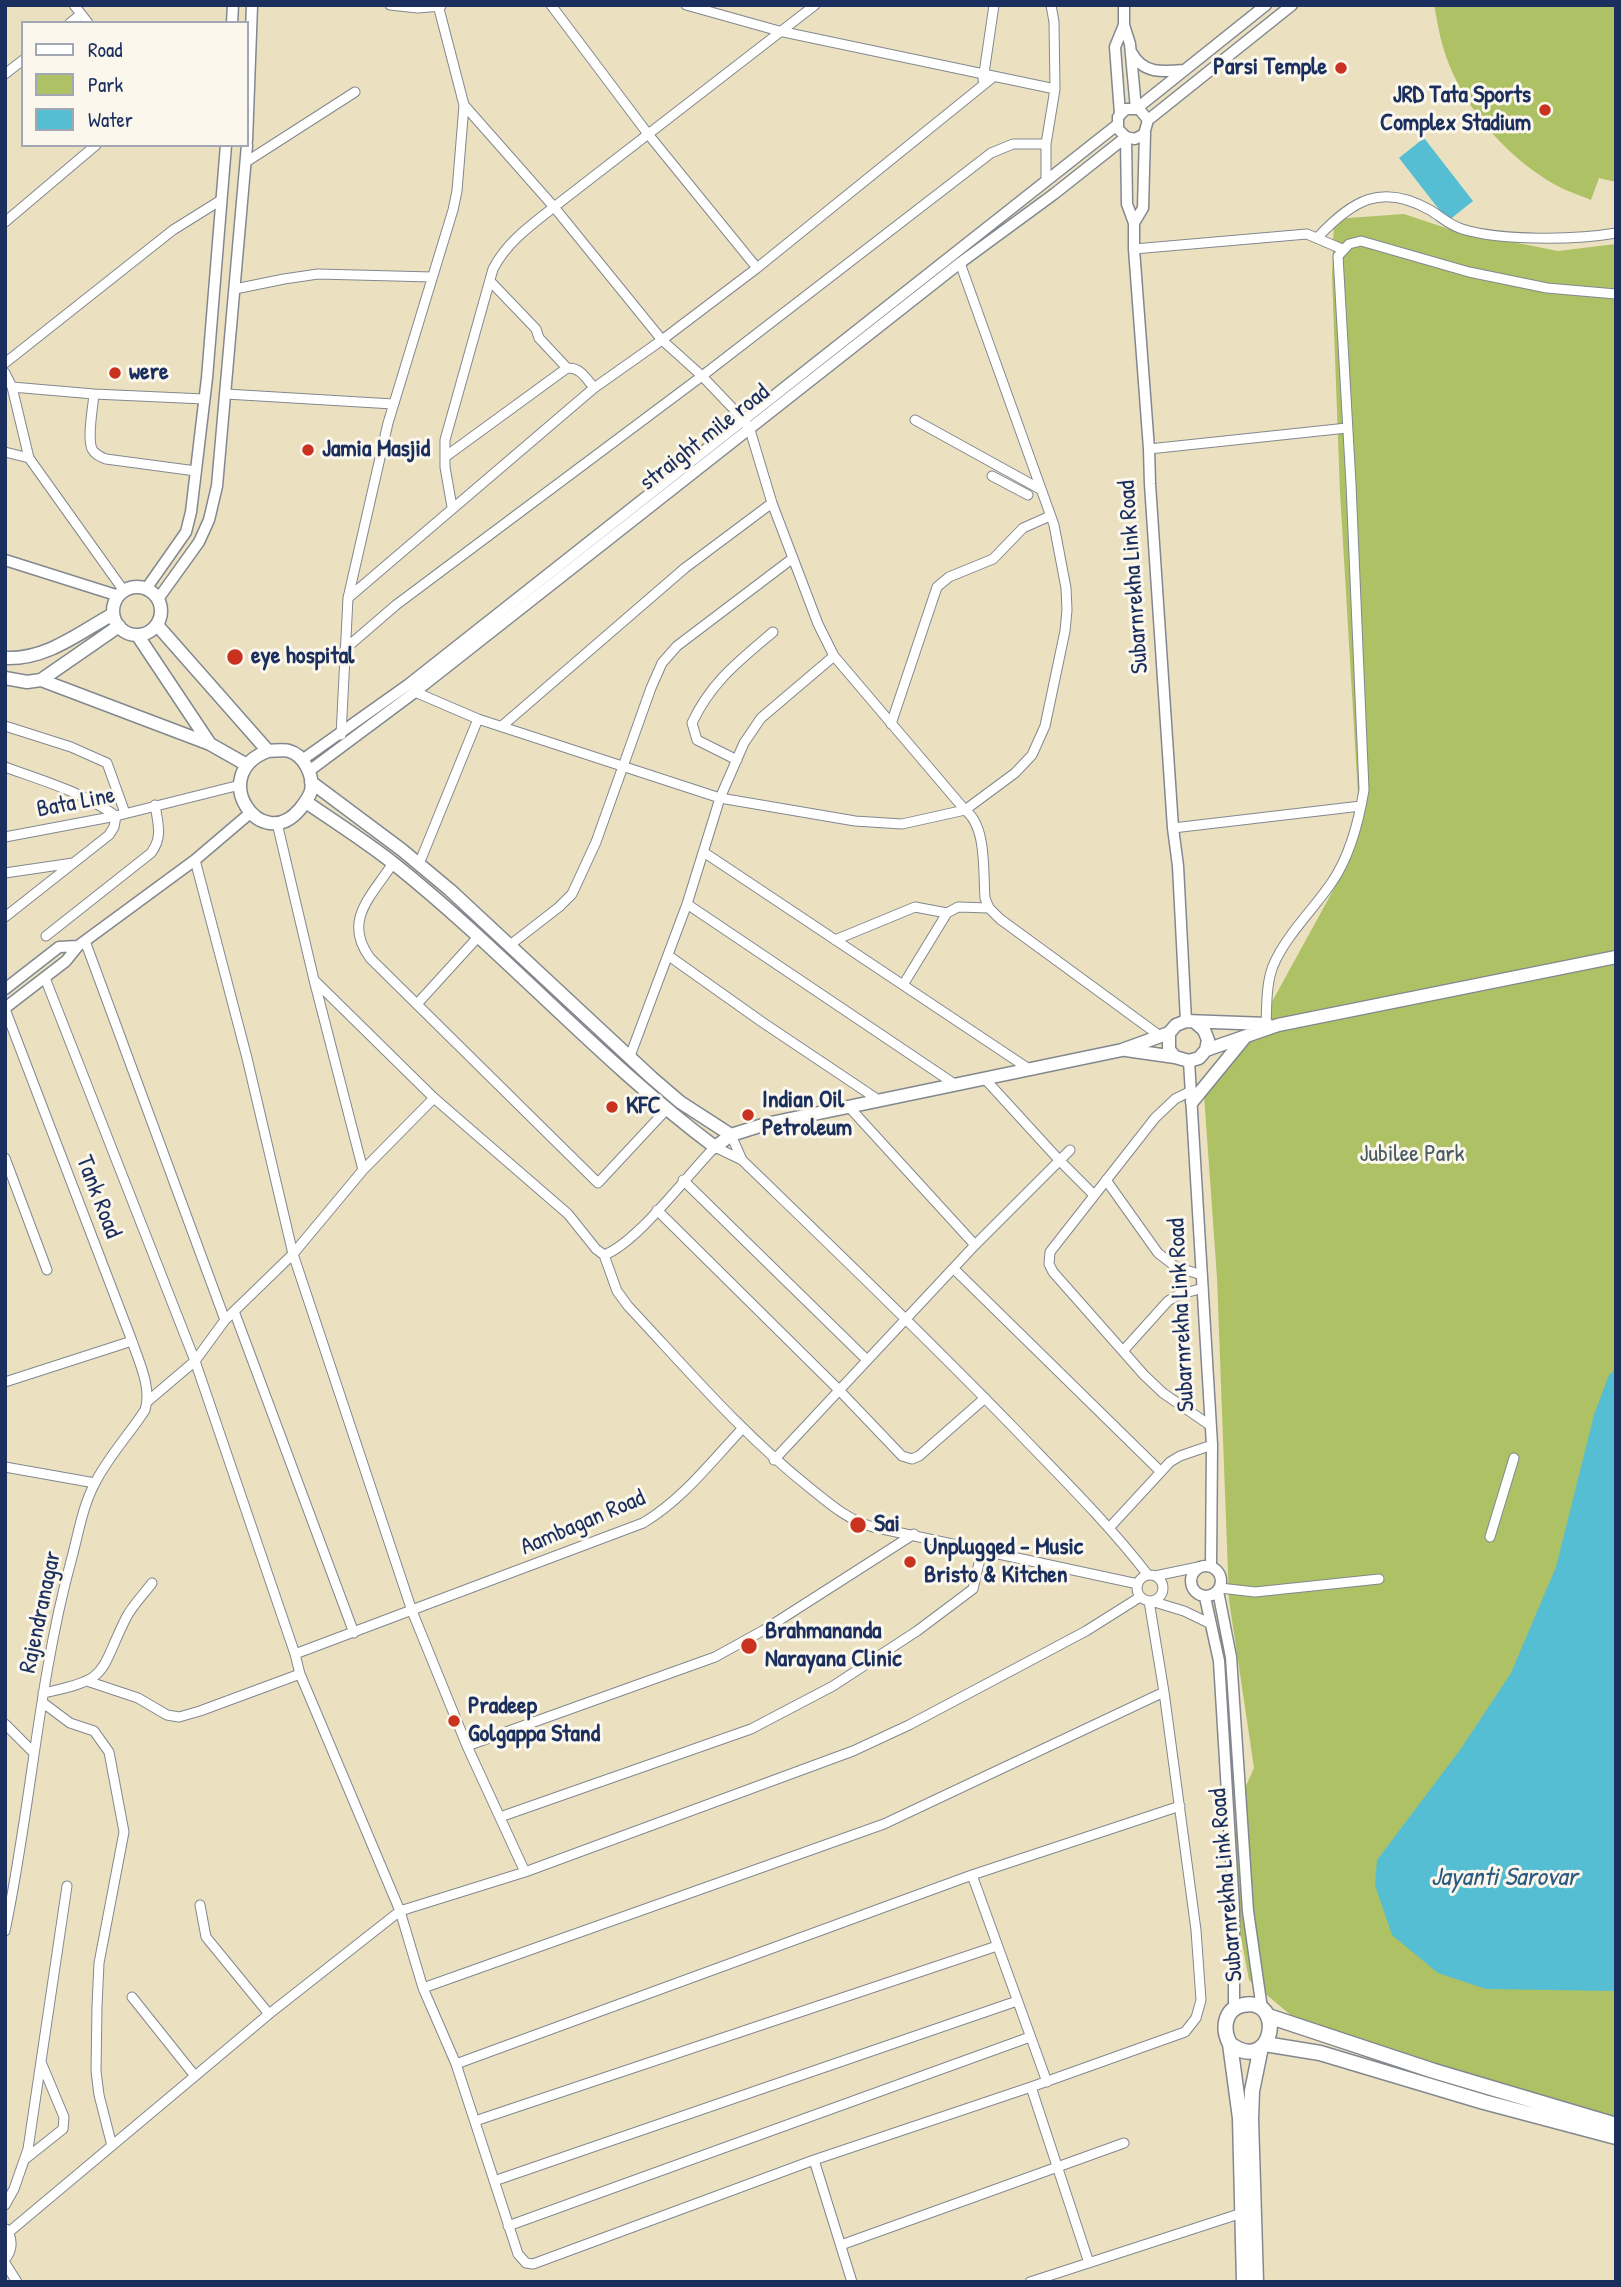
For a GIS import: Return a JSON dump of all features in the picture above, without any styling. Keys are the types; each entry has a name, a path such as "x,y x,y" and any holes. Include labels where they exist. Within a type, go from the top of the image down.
{"highway":[{"path":"1244,2282 1240,2118 1230,2044 1224,2025 1227,2016 1243,2005 1253,2005 1265,2013 1446,2074 1616,2125"},
{"path":"1256,2282 1251,2119 1253,2083 1263,2045 1270,2035 1271,2026 1265,2013"},
{"path":"1230,2044 1247,2052 1263,2045 1321,2053 1484,2102 1616,2137"}],"main road":[{"path":"138,636 157,625 160,613 158,599 146,589 131,588 121,594 114,605 116,620 125,632 138,636 210,744"},
{"path":"5,658 22,659 45,653 116,620"},
{"path":"41,680 116,620"},
{"path":"157,625 268,751"},
{"path":"5,678 27,682 41,680 210,744 247,765"},
{"path":"307,771 311,791 306,802 293,817 277,823 260,821 249,814 241,798 240,785 247,765 256,756 268,751 289,751 307,771 419,864 510,945 652,1078 680,1102 731,1135"},
{"path":"306,802 393,863 478,937 666,1110 715,1147 731,1135 766,1124 1122,1050 1164,1035 1176,1025 1191,1022 1272,1025"},
{"path":"1206,1050 1272,1025 1616,957"},
{"path":"1122,1050 1189,1061 1199,1058 1206,1050 1208,1040 1204,1030 1191,1022"},
{"path":"1164,1035 1169,1050 1175,1057"},
{"path":"1191,1097 1247,1036"}],"street":[{"path":"74,5 86,21"},
{"path":"248,115 252,5"},
{"path":"341,734 348,598 393,404 457,191 464,105 440,6 390,5"},
{"path":"551,5 648,134 757,268"},
{"path":"687,5 779,31 986,79 1055,89"},
{"path":"452,507 445,440 490,281 502,253 512,240 815,5"},
{"path":"348,598 594,388 663,340 757,268 986,79 994,5"},
{"path":"1046,180 1046,144 1055,89 1054,22 1051,5"},
{"path":"1124,5 1124,25 1130,50 1136,108"},
{"path":"1119,119 1126,109 1136,108 1266,5"},
{"path":"1145,133 1148,120 1292,5"},
{"path":"72,21 80,15"},
{"path":"1124,25 1115,47 1120,132 1126,137 1127,204 1134,223"},
{"path":"1130,50 1136,61 1151,71 1185,70"},
{"path":"5,74 21,62"},
{"path":"246,162 355,92"},
{"path":"464,105 554,207 663,340 743,419 750,430 772,503 793,558 834,656 965,810 976,819 980,830 985,898 989,908 1000,919 1164,1035"},
{"path":"1136,108 1143,112 1148,120"},
{"name":"straight mile road","path":"307,771 341,734 409,684 743,419 955,256 1119,119"},
{"name":"straight mile road","path":"307,771 415,692 960,263 1126,137 1135,139 1145,133"},
{"name":"Subarnrekha Link Road","path":"1145,133 1143,208 1134,223 1134,248 1173,828 1191,1022"},
{"path":"345,649 396,605 702,376 991,153 1013,144 1046,144"},
{"path":"5,222 94,147"},
{"path":"146,589 186,532 191,512 204,399 226,147"},
{"path":"158,599 187,561 209,520 217,486 247,147"},
{"path":"1318,237 1341,213 1373,197 1391,197 1428,209 1450,224 1463,229 1486,233 1537,237 1616,233"},
{"path":"5,363 173,230 221,200"},
{"path":"1134,248 1307,234 1342,248"},
{"path":"1272,1025 1268,991 1272,968 1282,948 1335,879 1356,828 1364,775 1338,256 1342,248 1361,241 1495,278 1547,288 1616,294"},
{"path":"415,692 478,719 720,798 876,824 902,824 965,810 1015,774 1032,755 1045,726 1067,610 1066,588 1050,516 960,263"},
{"path":"235,289 318,274 432,277"},
{"path":"490,281 536,329 539,338 567,368"},
{"path":"445,457 567,368 580,371 594,388"},
{"path":"5,373 12,387 29,458 121,594"},
{"path":"12,387 204,399"},
{"path":"94,394 91,440 93,450 98,456 196,471"},
{"path":"226,394 393,404"},
{"path":"915,420 1040,489"},
{"path":"1149,449 1347,428"},
{"path":"5,452 29,458"},
{"path":"992,476 1028,495"},
{"path":"502,726 685,568 772,503"},
{"path":"891,724 937,587 949,577 993,559 1023,528 1050,516"},
{"path":"510,945 572,894 596,842 662,663 677,646 793,558"},
{"path":"5,560 121,594"},
{"path":"737,760 696,740 692,723 708,693 720,679 773,632"},
{"path":"630,1056 705,853 720,798 751,730 761,718 834,656"},
{"path":"419,864 478,719"},
{"path":"5,726 71,747 107,763 121,815 109,835 5,917"},
{"path":"5,767 73,790 121,815"},
{"name":"Bata Line","path":"5,837 121,815 240,785"},
{"path":"46,936 151,853 160,835 155,805"},
{"path":"1173,828 1361,806"},
{"path":"5,1009 66,961 81,944 195,860 249,814"},
{"path":"277,823 363,1170"},
{"path":"705,853 1030,1069"},
{"path":"195,860 247,1058 292,1254 412,1611 467,1746 525,1872"},
{"path":"5,879 10,872 74,863"},
{"path":"393,863 359,916 358,934 362,947 370,958 598,1183 666,1110"},
{"path":"687,904 956,1085"},
{"path":"835,940 915,907 947,913"},
{"path":"902,985 947,913 958,907 989,908"},
{"path":"417,1004 478,937"},
{"path":"5,989 59,947 81,944"},
{"path":"81,944 225,1320"},
{"path":"669,956 880,1101"},
{"path":"45,978 195,1361 300,1674 400,1911 423,1988 456,2064 518,2254 526,2263 533,2264 814,2160 1047,2082 1185,2032 1196,2018 1201,2000 1196,1930 1164,1692 1147,1600"},
{"path":"314,980 434,1098 568,1214 604,1255 610,1276 628,1306 774,1460 847,1517 873,1527 1138,1584 1152,1576 1207,1566"},
{"name":"Tank Road","path":"5,1009 132,1340 148,1401"},
{"name":"Subarnrekha Link Road","path":"1189,1061 1212,1445 1207,1566"},
{"path":"985,1079 1094,1195"},
{"path":"1191,1097 1175,1099 1164,1108 1049,1252 1049,1264 1053,1272 1163,1393 1211,1426"},
{"name":"Rajendranagar","path":"5,1931 17,1875 59,1605 86,1503 94,1483 145,1410 148,1401 195,1361 225,1320 292,1254 363,1170 434,1098"},
{"path":"849,1107 975,1245"},
{"path":"731,1135 742,1160"},
{"path":"17,2282 5,2261 12,2248 7,2230 269,2014 400,1911 525,1872 853,1751 909,1725 1086,1630 1162,1594 1160,1580 1152,1576 1110,1527 906,1318 742,1160 715,1147 623,1245 604,1255"},
{"path":"774,1460 975,1245 1070,1150"},
{"path":"5,1158 47,1270"},
{"path":"683,1180 867,1360"},
{"path":"1106,1180 1158,1253 1177,1267 1202,1275"},
{"path":"657,1210 902,1456 912,1459 919,1456 985,1398"},
{"path":"954,1269 1159,1470"},
{"path":"1123,1351 1168,1301 1203,1287"},
{"path":"234,1311 354,1633"},
{"path":"5,1382 132,1340"},
{"name":"Aambagan Road","path":"295,1654 643,1523 660,1513 679,1495 742,1429"},
{"path":"1110,1527 1159,1470 1180,1456 1212,1445"},
{"path":"1490,1537 1514,1458"},
{"path":"5,1467 94,1483"},
{"path":"467,1746 715,1657 764,1630 914,1534"},
{"path":"500,1817 751,1729 833,1686 918,1631 972,1589 982,1550"},
{"name":"Subarnrekha Link Road","path":"1207,1566 1221,1577 1219,1589 1232,1670 1248,1911 1265,2013"},
{"name":"Subarnrekha Link Road","path":"1207,1566 1191,1575 1190,1582 1192,1590 1205,1597 1219,1661 1232,1880 1234,2009"},
{"path":"1205,1597 1219,1589 1255,1592 1380,1579"},
{"path":"111,2146 97,2083 97,2006 99,1963 124,1832 109,1752 94,1731 70,1723 43,1698 79,1686 99,1674 107,1663 127,1616 152,1583"},
{"path":"1138,1584 1137,1591 1147,1600 1184,1611 1211,1625"},
{"path":"87,1681 138,1698 167,1715 179,1717 300,1674"},
{"path":"423,1988 884,1824 1164,1692"},
{"path":"5,1724 34,1753"},
{"path":"456,2064 972,1875 1180,1807"},
{"path":"5,1873 17,1875"},
{"path":"972,1875 1047,2082"},
{"path":"5,2205 28,2149 67,1886"},
{"path":"200,1905 206,1937 269,2014"},
{"path":"475,2121 997,1946"},
{"path":"132,1997 195,2076"},
{"path":"494,2180 1017,2001"},
{"path":"508,2226 1030,2037"},
{"path":"24,2160 65,2124 40,2060"},
{"path":"1031,2087 1088,2263"},
{"path":"841,2245 1124,2143"},
{"path":"814,2160 852,2282"},
{"path":"1030,2282 1242,2213"}],"green space":[{"name":"JRD Tata Sports Complex Stadium","path":"1434,5 1616,5 1616,182 1599,178 1591,200 1552,183 1500,142 1472,107 1450,67"},
{"name":"Jubilee Park","path":"1404,214 1452,230 1558,251 1616,244 1616,2119 1312,2033 1249,1980 1234,1900 1236,1808 1254,1768 1229,1600 1217,1278 1203,1081 1268,1009 1336,885 1353,835 1358,795 1340,492 1332,276 1334,219"}],"water":[{"path":"1424,138 1473,201 1448,221 1399,158"},
{"name":"Jayanti Sarovar","path":"1616,1369 1616,1991 1486,1989 1438,1973 1392,1935 1375,1885 1377,1860 1460,1750 1511,1673 1556,1567 1594,1415 1609,1375"}],"place":[{"name":"Parsi Temple","path":"1341,68"},
{"name":"JRD Tata Sports Complex Stadium","path":"1545,110"},
{"name":"were","path":"115,373"},
{"name":"Jamia Masjid","path":"308,450"},
{"name":"eye hospital","path":"235,657"},
{"name":"KFC","path":"612,1107"},
{"name":"Indian Oil Petroleum","path":"748,1115"},
{"name":"Sai","path":"858,1525"},
{"name":"Unplugged - Music Bristo & Kitchen","path":"910,1562"},
{"name":"Brahmananda Narayana Clinic","path":"749,1646"},
{"name":"Pradeep Golgappa Stand","path":"454,1721"}]}
